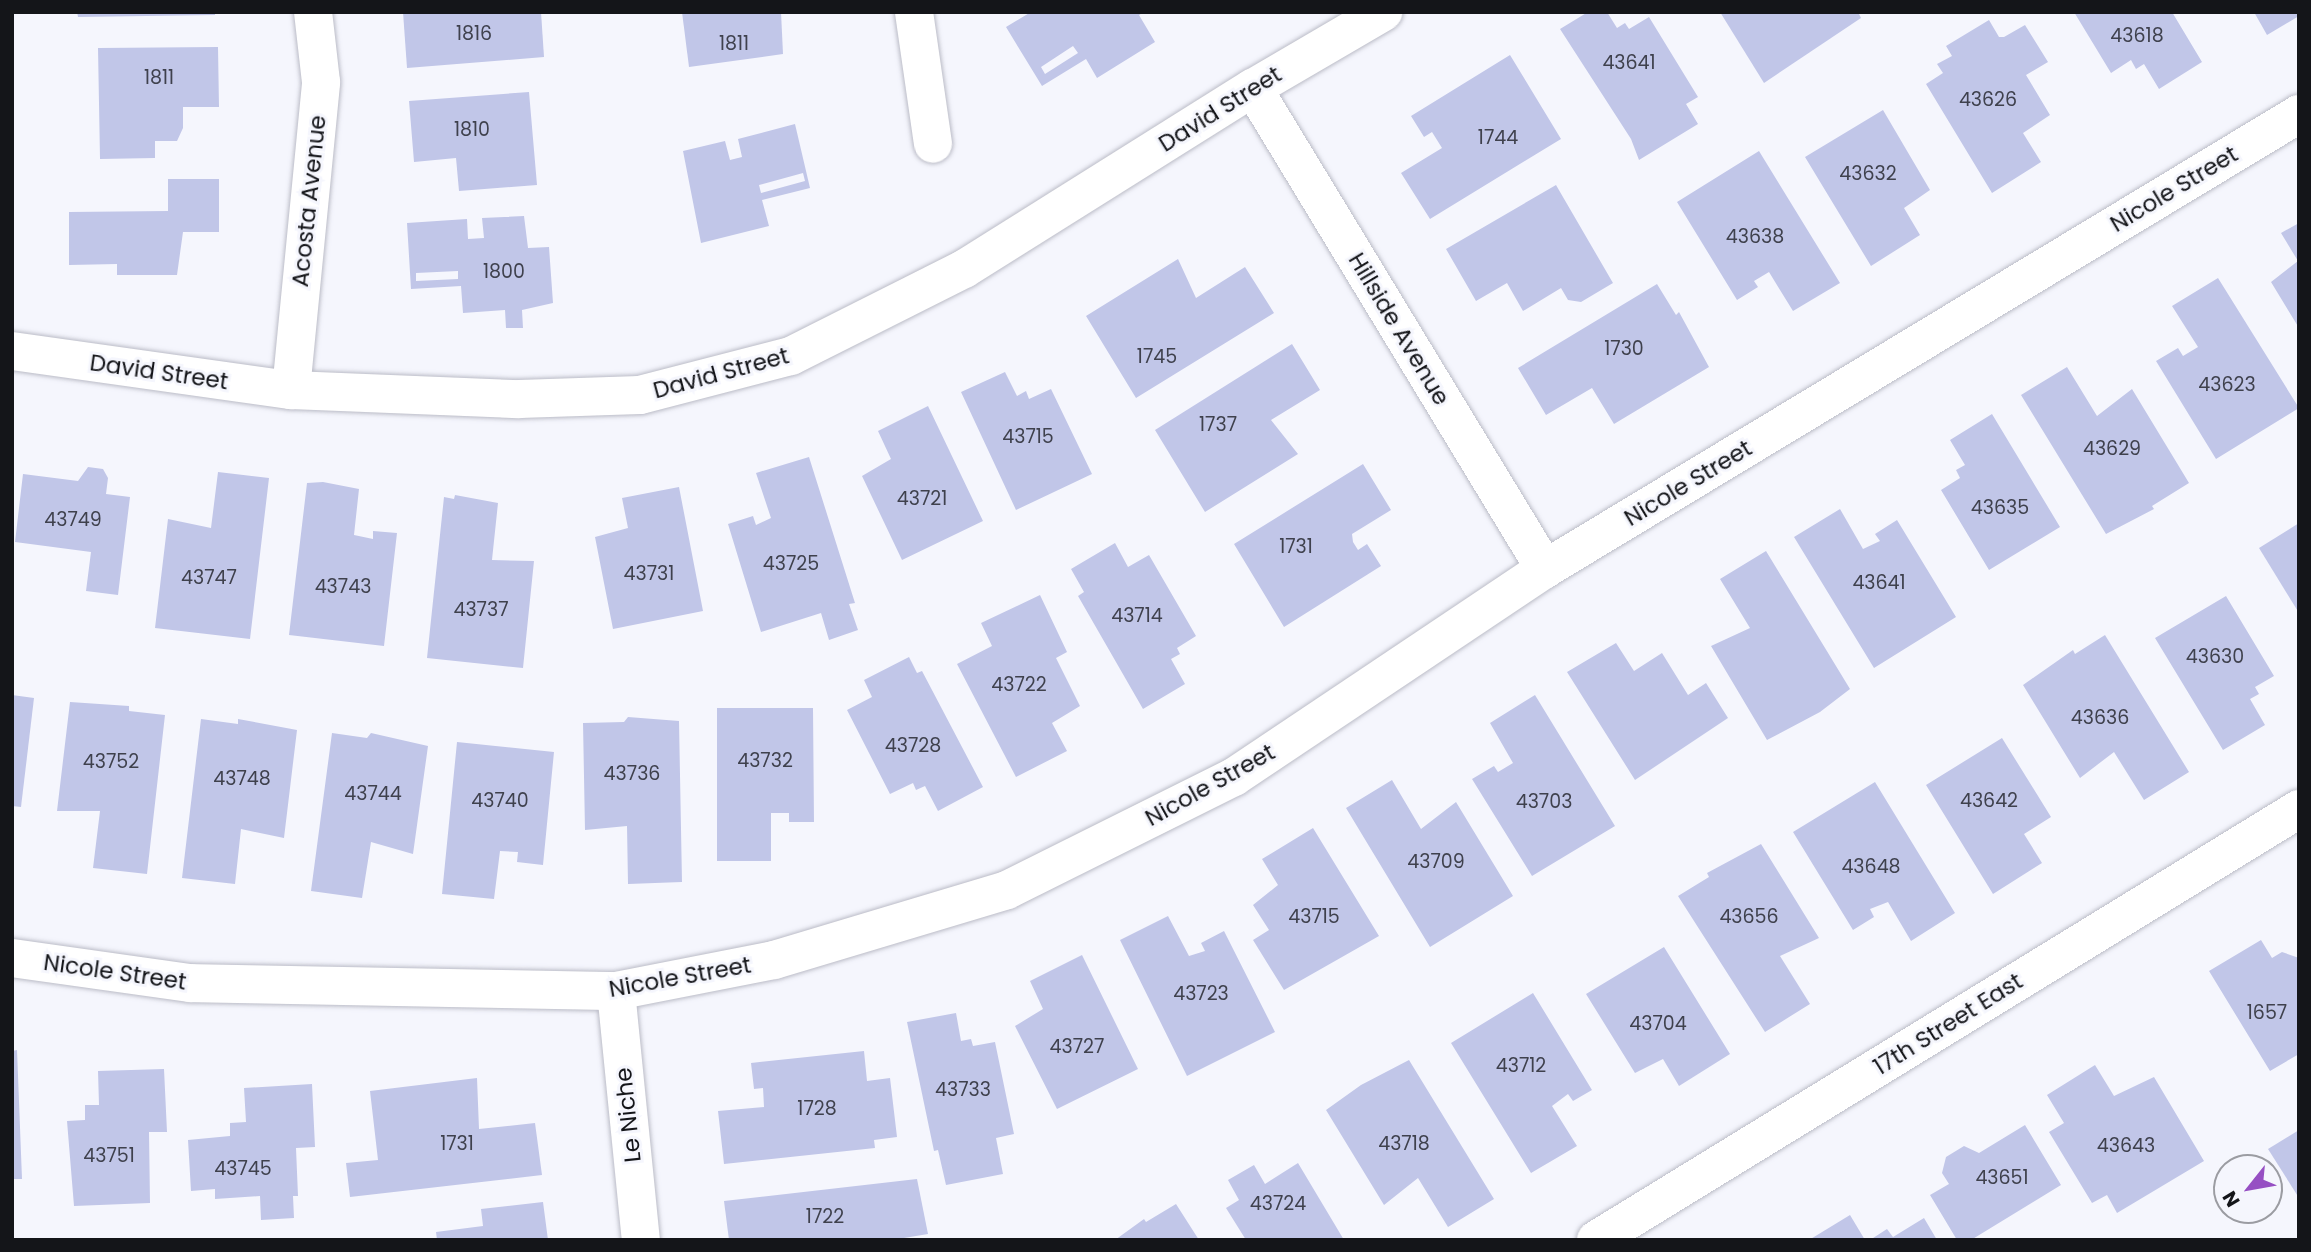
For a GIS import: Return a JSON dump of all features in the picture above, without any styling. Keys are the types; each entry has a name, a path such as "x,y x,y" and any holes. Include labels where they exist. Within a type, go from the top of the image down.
{"street":[{"name":"Acosta Avenue","path":"290,390 321,82 313,12"},
{"path":"914,12 933,144"},
{"name":"David Street","path":"12,351 290,390 519,399 640,396 791,356 964,268 1253,88 1383,12"},
{"name":"Hillside Avenue","path":"1253,88 1545,569"},
{"name":"Nicole Street","path":"12,958 190,983 616,991 774,960 1007,890 1234,777 1545,569 2299,114"},
{"name":"17th Street East","path":"1596,1240 2299,809"},
{"name":"Le Niche","path":"616,991 642,1240"}],"building":[{"path":"77,12 215,12 215,15 78,17"},
{"path":"403,12 541,12 544,57 407,68"},
{"path":"682,12 781,12 783,54 689,67"},
{"path":"1031,12 1144,12 1139,15 1155,42 1097,78 1086,59 1042,86 1006,27","holes":["1073,46 1078,53 1045,74 1041,67"]},
{"path":"1588,12 1607,12 1617,28 1625,23 1629,29 1649,17 1698,97 1686,104 1698,124 1639,160 1631,139 1560,29"},
{"path":"1720,12 1858,12 1861,18 1764,83"},
{"path":"2074,12 2172,12 2202,62 2159,89 2144,64 2136,69 2131,60 2111,73"},
{"path":"2254,12 2299,12 2299,16 2267,35"},
{"path":"1989,20 1999,37 2025,25 2048,62 2026,75 2050,115 2023,133 2041,162 1992,193 1926,84 1943,73 1937,64 1952,56 1946,46"},
{"path":"218,47 219,107 183,107 183,128 177,141 155,141 155,158 100,159 98,48"},
{"path":"1510,55 1561,139 1430,219 1401,173 1442,148 1432,132 1424,137 1411,116"},
{"path":"529,92 537,185 459,191 456,158 414,162 409,101"},
{"path":"1883,110 1930,190 1904,208 1920,235 1871,266 1805,157"},
{"path":"795,124 810,188 762,200 769,226 701,243 683,151 725,141 730,160 742,157 738,139","holes":["803,173 805,181 761,193 759,185"]},
{"path":"1759,151 1840,283 1793,311 1769,272 1754,281 1758,287 1737,300 1677,202"},
{"path":"168,179 219,179 219,232 183,232 177,275 117,275 117,264 69,265 69,212 168,211"},
{"path":"1556,185 1613,283 1581,302 1568,300 1561,288 1523,311 1507,283 1476,301 1446,249"},
{"path":"524,216 528,248 549,247 553,303 522,310 523,328 506,328 505,310 463,313 461,286 411,289 407,223 467,219 468,239 484,238 482,218","holes":["458,271 458,279 416,281 416,273"]},
{"path":"2299,223 2299,328 2271,282 2298,261 2281,233"},
{"path":"1178,259 1196,298 1245,267 1274,313 1136,398 1086,316"},
{"path":"2218,278 2299,408 2216,459 2156,361 2178,348 2183,356 2198,347 2172,306"},
{"path":"1657,284 1676,315 1679,312 1709,367 1614,424 1592,388 1546,415 1518,368"},
{"path":"1292,344 1320,390 1271,420 1298,454 1205,512 1155,430"},
{"path":"2067,367 2097,416 2132,389 2189,483 2152,506 2154,509 2106,534 2021,395"},
{"path":"1005,372 1017,396 1026,391 1029,399 1051,389 1092,474 1016,510 961,392"},
{"path":"928,406 983,521 902,560 862,476 891,459 878,431"},
{"path":"1992,414 2060,527 1989,570 1941,490 1960,478 1956,470 1965,465 1950,440"},
{"path":"809,457 855,603 849,604 858,630 829,640 821,613 761,632 728,524 753,516 756,525 771,518 756,473"},
{"path":"1363,464 1391,510 1352,534 1353,542 1358,550 1367,544 1381,566 1284,627 1234,544"},
{"path":"88,467 103,469 108,478 106,494 130,497 118,595 86,591 91,552 15,542 23,474 78,481"},
{"path":"218,472 269,478 250,639 155,628 168,519 211,528"},
{"path":"323,482 359,489 354,535 373,539 373,531 397,533 384,646 289,635 307,483"},
{"path":"679,487 703,611 613,629 595,537 628,528 622,498"},
{"path":"455,495 498,503 492,560 534,561 523,668 427,658 444,497 454,499"},
{"path":"1840,509 1863,549 1880,541 1875,534 1897,520 1956,617 1874,668 1794,537"},
{"path":"2299,523 2299,613 2259,548"},
{"path":"1115,543 1128,567 1149,555 1196,636 1177,648 1180,654 1171,659 1185,684 1143,709 1078,596 1084,592 1071,569"},
{"path":"1766,551 1850,689 1820,712 1767,740 1711,646 1750,628 1720,579"},
{"path":"1040,595 1067,652 1056,658 1080,706 1052,723 1067,751 1016,777 957,664 992,646 981,623"},
{"path":"2226,596 2274,676 2255,687 2259,694 2250,699 2265,725 2223,750 2155,638"},
{"path":"2105,635 2189,772 2144,800 2114,752 2080,778 2023,685 2073,650 2075,654"},
{"path":"1616,643 1634,671 1662,653 1688,695 1706,683 1728,718 1635,780 1567,672"},
{"path":"909,657 917,673 922,671 983,787 938,811 925,786 916,790 913,783 890,794 847,710 872,697 864,680"},
{"path":"12,695 34,698 21,807 12,806"},
{"path":"1535,695 1615,826 1532,876 1472,779 1494,766 1498,772 1513,763 1490,723"},
{"path":"70,702 129,706 129,711 165,715 147,874 93,868 100,811 57,811"},
{"path":"717,708 813,708 814,822 789,822 789,813 771,813 771,861 717,861"},
{"path":"628,717 679,721 682,882 628,884 627,826 585,830 583,723 624,722"},
{"path":"201,719 238,724 238,719 297,730 284,838 241,829 235,884 182,878"},
{"path":"332,733 367,738 371,733 428,746 413,854 371,842 362,898 311,891"},
{"path":"2002,738 2051,817 2024,834 2042,863 1993,894 1926,785"},
{"path":"457,742 554,752 543,865 517,862 518,852 500,851 494,899 442,894"},
{"path":"1392,780 1421,829 1456,802 1513,896 1430,947 1346,808"},
{"path":"1875,782 1955,913 1911,941 1888,902 1870,909 1874,917 1853,930 1793,832"},
{"path":"1313,828 1379,936 1284,990 1253,940 1269,930 1253,905 1278,885 1262,859"},
{"path":"1761,844 1819,938 1780,956 1810,1004 1765,1032 1678,896 1709,877 1707,873"},
{"path":"1168,916 1189,956 1205,951 1201,943 1224,931 1275,1032 1187,1076 1120,940"},
{"path":"2261,940 2272,958 2282,952 2299,958 2299,1054 2270,1071 2209,971"},
{"path":"1664,947 1730,1054 1679,1086 1663,1059 1635,1073 1586,994"},
{"path":"1082,955 1138,1069 1057,1109 1015,1026 1043,1009 1030,981"},
{"path":"1533,993 1592,1090 1573,1101 1568,1094 1552,1106 1577,1146 1531,1173 1451,1043"},
{"path":"956,1013 961,1041 971,1039 973,1046 995,1042 1014,1134 996,1138 1003,1174 946,1185 938,1150 934,1151 907,1022"},
{"path":"17,1050 22,1179 12,1179 12,1051"},
{"path":"864,1051 867,1081 890,1078 897,1137 874,1140 875,1148 724,1164 718,1111 764,1107 763,1088 754,1089 751,1063"},
{"path":"1409,1060 1494,1199 1448,1227 1418,1178 1384,1205 1326,1110 1361,1085"},
{"path":"2095,1065 2114,1096 2154,1077 2204,1161 2117,1213 2107,1195 2092,1203 2049,1132 2064,1123 2047,1095"},
{"path":"164,1069 167,1132 149,1132 150,1203 74,1206 67,1121 85,1120 85,1105 99,1105 98,1071"},
{"path":"477,1078 479,1129 535,1123 542,1175 350,1197 346,1163 378,1160 370,1091"},
{"path":"312,1084 315,1147 296,1148 298,1196 293,1196 294,1218 261,1220 260,1196 215,1199 215,1189 191,1191 188,1140 230,1136 230,1123 246,1122 244,1088"},
{"path":"2025,1125 2061,1185 1971,1240 1957,1240 1930,1195 1949,1184 1942,1173 1946,1157 1964,1146 1979,1153"},
{"path":"2299,1130 2299,1198 2283,1173 2283,1154 2271,1154 2268,1149"},
{"path":"1298,1163 1344,1240 1246,1240 1226,1208 1239,1200 1228,1180 1254,1165 1265,1184"},
{"path":"917,1179 928,1234 892,1240 729,1240 724,1201"},
{"path":"543,1202 548,1240 437,1240 436,1232 483,1226 481,1209"},
{"path":"1176,1204 1199,1240 1115,1240 1144,1219 1146,1222"},
{"path":"1850,1215 1865,1240 1809,1240"},
{"path":"1924,1218 1937,1240 1870,1240 1887,1229 1893,1237"}]}
